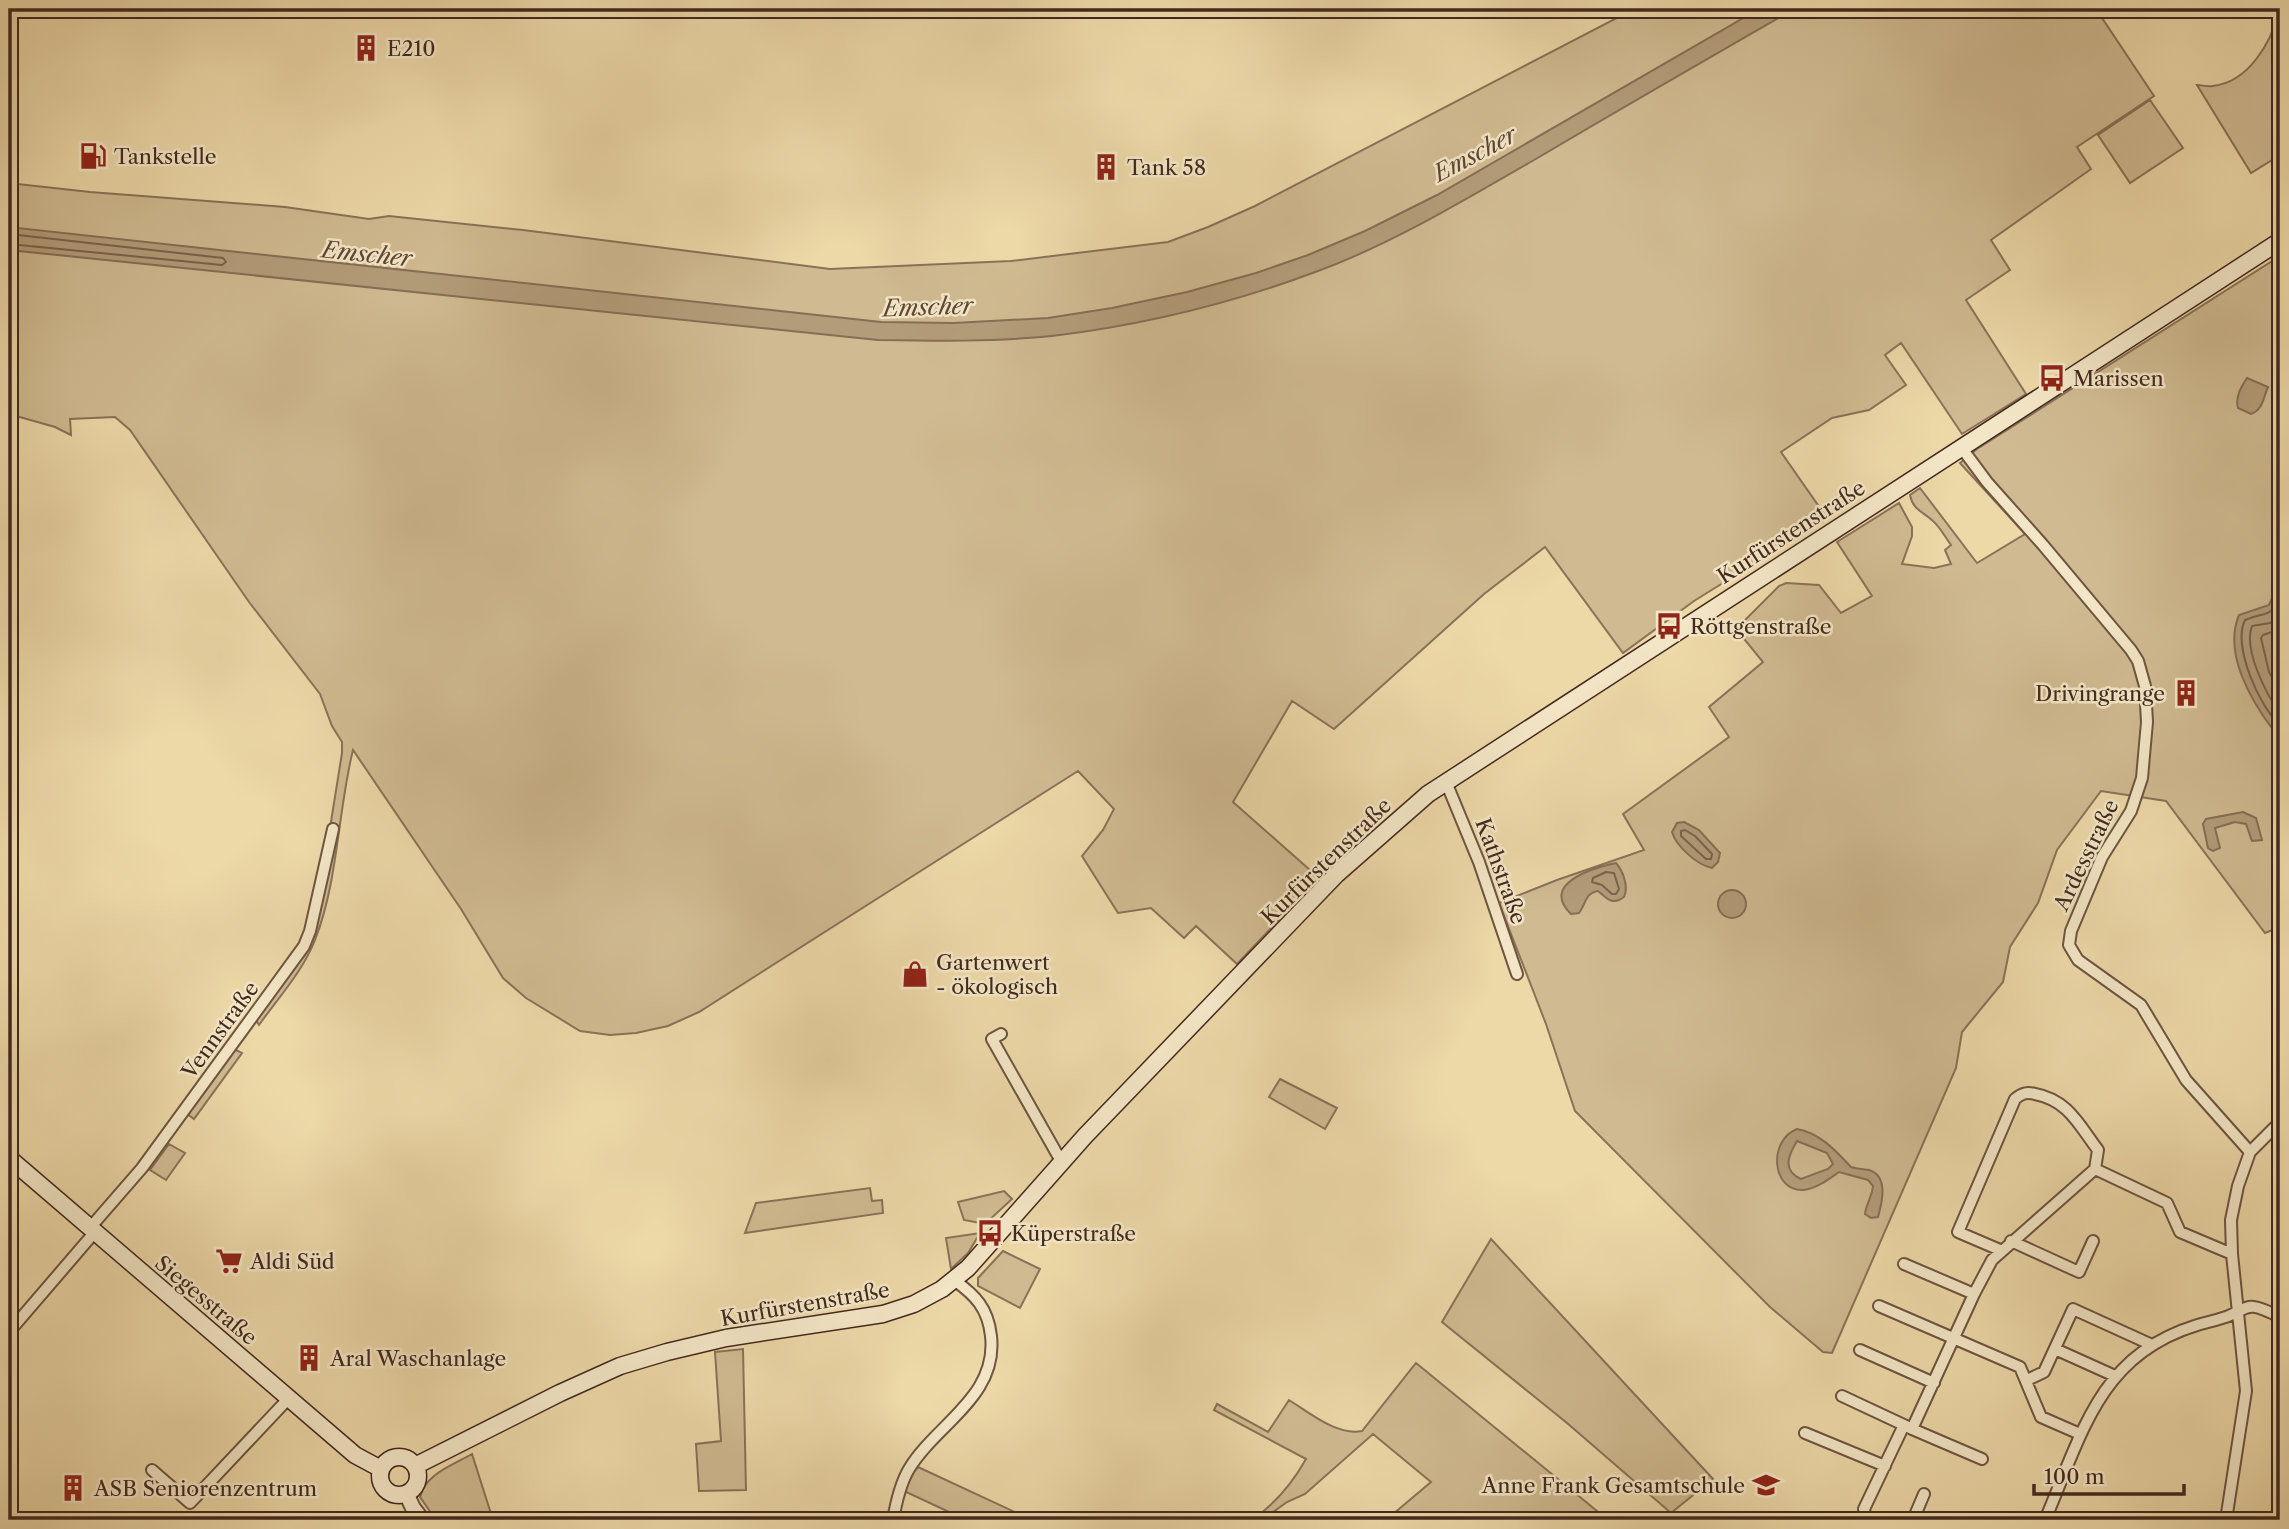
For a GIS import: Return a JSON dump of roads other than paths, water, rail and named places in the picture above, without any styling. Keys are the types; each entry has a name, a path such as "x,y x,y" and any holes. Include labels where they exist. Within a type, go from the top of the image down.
{"main road":[{"name":"Kurfürstenstraße","path":"415,1466 620,1366 726,1338 883,1314 915,1304 954,1280 988,1246 1061,1161 1356,856 1409,809 1446,782 2280,241"},
{"name":"Siegesstraße","path":"9,1158 357,1457 381,1469"},
{"path":"397,1457 407,1459 415,1466 416,1482 406,1493 397,1495 386,1489 380,1481 381,1469 387,1461 397,1457"}],"street":[{"name":"Ardesstraße","path":"1961,447 1987,482 2131,650 2138,661 2145,686 2147,722 2142,778 2131,811 2102,858 2071,931 2071,953 2141,1005 2186,1080 2250,1152"},
{"name":"Kathstraße","path":"1446,782 1479,862 1517,974"},
{"name":"Vennstraße","path":"9,1332 142,1168 303,946 310,931 333,829"},
{"path":"1001,1034 992,1039 1061,1161"},
{"path":"1866,1520 1864,1509 1885,1466 1934,1383 1992,1260 2000,1250 2095,1169 2098,1150 2064,1105 2049,1096 2028,1093 2015,1099 1958,1231 2000,1250"},
{"path":"2226,1520 2246,1391 2231,1220 2238,1186 2250,1152 2280,1122"},
{"path":"2095,1169 2167,1203 2180,1232 2232,1254"},
{"path":"2011,1241 2079,1272 2093,1241"},
{"path":"1904,1264 1974,1294"},
{"path":"893,1520 899,1492 908,1470 968,1404 981,1385 988,1367 992,1338 983,1306 972,1293 954,1280"},
{"path":"2045,1520 2080,1434 2097,1403 2115,1377 2150,1344 2190,1326 2225,1317 2249,1305 2260,1307 2280,1317"},
{"path":"1879,1307 2020,1367 2041,1418 2080,1434"},
{"path":"2027,1380 2044,1372 2073,1309 2150,1344"},
{"path":"2055,1349 2115,1377"},
{"path":"1860,1350 1934,1383"},
{"path":"1842,1396 1982,1459"},
{"path":"152,1470 190,1503 289,1398"},
{"path":"1805,1433 1885,1466"},
{"path":"406,1493 422,1520"},
{"path":"1913,1520 1924,1494"}],"water":[{"path":"1759,9 1794,9 1455,205 1346,260 1286,283 1220,303 1154,319 1052,336 943,341 878,340 9,250 9,227 881,322 954,323 1048,318 1187,292 1256,273 1365,231 1437,195"},
{"path":"2247,378 2268,387 2260,407 2251,414 2238,408 2237,404 2239,392"},
{"path":"2277,588 2280,588 2280,732 2274,731 2249,691 2234,645 2239,615 2269,605"},
{"path":"2243,812 2256,818 2262,840 2252,841 2246,824 2235,822 2215,828 2220,848 2213,851 2208,848 2203,824 2206,819"},
{"path":"1684,822 1699,830 1720,853 1718,862 1712,868 1694,859 1682,849 1674,837 1672,832 1677,823"},
{"path":"1616,863 1624,879 1624,897 1613,901 1598,891 1594,892 1588,896 1579,913 1571,914 1563,903 1565,886 1583,873"},
{"path":"1732,890 1742,894 1746,904 1742,914 1732,918 1722,914 1718,904 1722,894"},
{"path":"1797,1129 1813,1134 1851,1167 1875,1173 1882,1184 1878,1217 1871,1218 1865,1214 1873,1186 1868,1180 1839,1172 1809,1189 1793,1188 1785,1183 1777,1164 1781,1143","holes":["1797,1141 1827,1153 1833,1164 1828,1169 1801,1179 1789,1167 1789,1157"]}],"place":[{"name":"E210","path":"366,48"},
{"name":"Tankstelle","path":"93,156"},
{"name":"Tank 58","path":"1106,167"},
{"name":"Marissen","path":"2052,378"},
{"name":"Röttgenstraße","path":"1669,626"},
{"name":"Drivingrange","path":"2186,693"},
{"name":"Gartenwert - ökologisch","path":"915,974"},
{"name":"Küperstraße","path":"990,1233"},
{"name":"Aldi Süd","path":"229,1261"},
{"name":"Aral Waschanlage","path":"309,1358"},
{"name":"Anne Frank Gesamtschule","path":"1766,1485"},
{"name":"ASB Seniorenzentrum","path":"73,1488"}],"water label":[{"name":"Emscher","path":"1475,154"},
{"name":"Emscher","path":"367,254"},
{"name":"Emscher","path":"928,307"}]}
